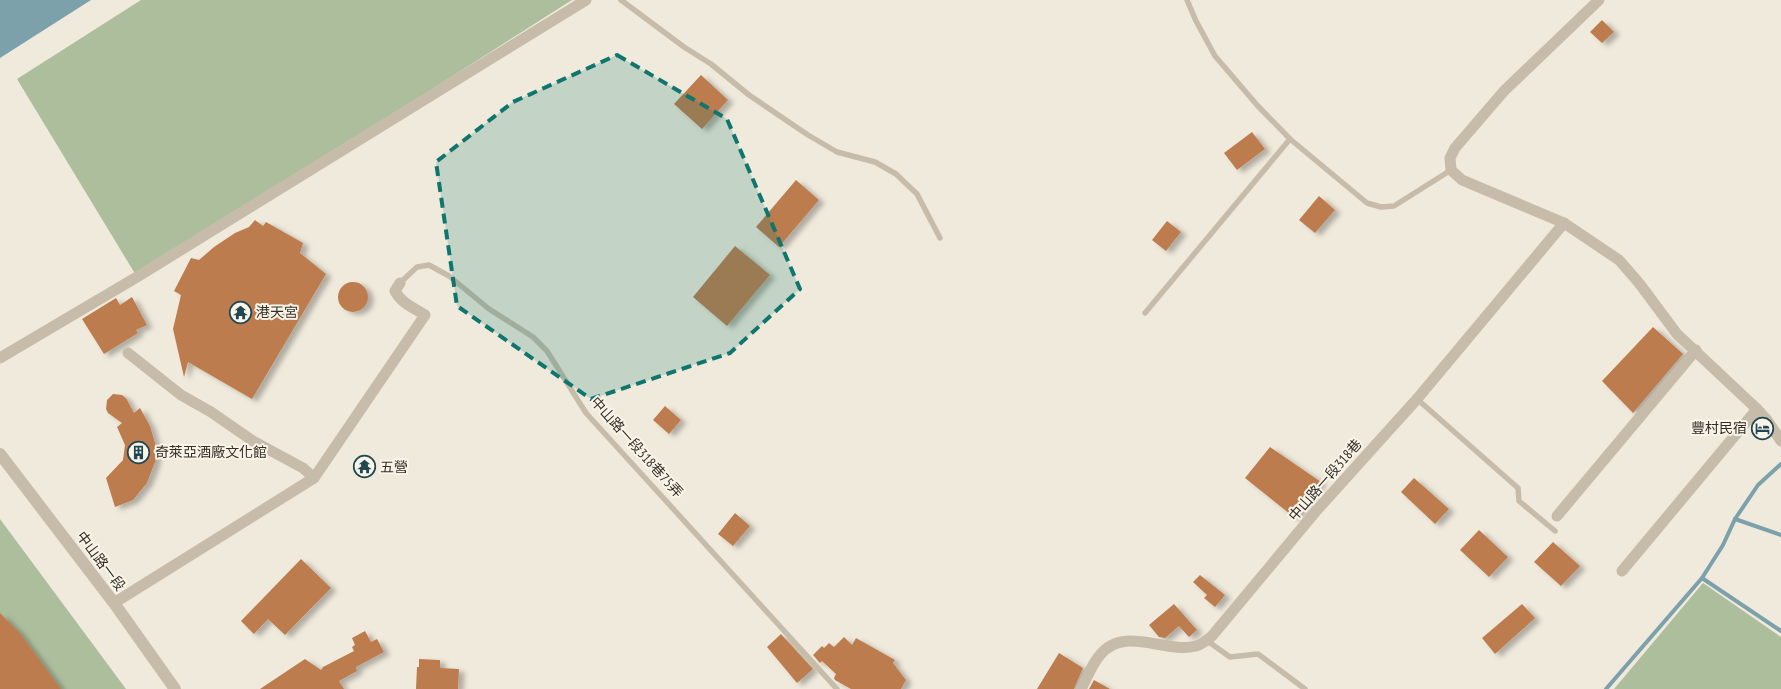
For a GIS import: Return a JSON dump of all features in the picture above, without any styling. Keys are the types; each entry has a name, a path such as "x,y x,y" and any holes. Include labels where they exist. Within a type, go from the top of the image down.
{"street":[{"path":"0,358 137,277 586,0"},
{"path":"1599,0 1504,92 1455,148 1450,158 1451,170 1462,180 1564,223 1619,260 1639,283 1677,334 1757,409 1781,441"},
{"name":"中山路一段318巷","path":"1081,689 1100,654 1114,644 1128,640 1172,648 1186,648 1198,646 1212,636 1317,510 1417,400 1564,223"},
{"path":"114,603 314,478 425,316 398,297 395,290 400,283"},
{"path":"1557,516 1696,350"},
{"path":"128,353 181,395 211,412 253,441 303,468 314,478"},
{"path":"1622,571 1757,409"},
{"name":"中山路一段","path":"0,454 114,603 175,689"}],"lane":[{"path":"621,0 684,47 711,64 749,96 808,135 837,152 876,162 896,174 918,194 940,238"},
{"path":"1187,0 1215,56 1257,105 1290,139 1367,203 1381,207 1394,206 1451,170"},
{"path":"1145,313 1290,139"},
{"name":"中山路一段318巷75弄","path":"400,283 417,267 429,265 449,276 489,309 532,337 547,351 586,413 837,689"},
{"path":"1417,400 1518,488 1519,501 1555,532"},
{"path":"1206,640 1230,657 1258,654 1305,689"}],"highlighted area":[{"path":"617,55 727,119 800,289 730,353 591,399 457,306 436,162 513,102"}],"green space":[{"path":"141,0 572,0 137,277 17,79"},
{"path":"0,519 126,689 0,689"},
{"path":"1703,583 1781,637 1781,689 1614,689"}],"water":[{"path":"0,0 91,0 0,58"}],"building":[{"path":"1602,20 1614,32 1602,43 1590,32"},
{"path":"701,75 728,100 702,129 674,104"},
{"path":"1252,132 1265,149 1237,170 1224,153"},
{"path":"796,180 819,200 779,247 756,227"},
{"path":"1319,196 1335,210 1315,233 1299,220"},
{"name":"港天宮","path":"255,220 263,226 266,222 303,243 300,253 326,274 252,399 188,362 184,377 173,329 181,295 174,291 191,258 199,260 235,233 249,227"},
{"path":"1167,221 1181,232 1166,251 1152,240"},
{"path":"735,246 770,275 727,326 693,297"},
{"path":"353,282 364,286 368,297 364,308 353,312 342,308 338,297 342,286"},
{"path":"132,297 147,325 136,330 138,333 104,354 82,319 116,298 120,305"},
{"path":"1653,327 1683,354 1633,413 1602,381"},
{"name":"奇萊亞酒廠文化館","path":"113,394 122,395 126,398 134,413 140,408 150,426 155,443 155,462 147,483 133,500 115,507 106,478 123,460 125,445 117,427 122,423 108,413 106,409 107,400"},
{"path":"665,406 681,420 669,434 653,420"},
{"path":"1270,447 1321,482 1295,518 1245,478"},
{"path":"1414,478 1449,509 1435,524 1401,492"},
{"path":"735,513 750,526 733,546 718,534"},
{"path":"1479,530 1508,557 1489,577 1460,550"},
{"path":"1553,542 1580,566 1561,586 1534,562"},
{"path":"301,559 331,588 285,635 268,619 254,634 241,621"},
{"path":"1200,575 1225,595 1215,607 1204,598 1207,595 1193,582"},
{"path":"1174,604 1197,630 1189,637 1179,626 1165,638 1159,637 1149,625"},
{"path":"1522,604 1535,618 1495,654 1482,638"},
{"path":"0,613 19,632 61,689 0,689"},
{"path":"365,631 371,642 377,639 384,652 356,667 357,671 339,681 344,689 260,689 305,659 321,670 323,667 354,651 352,647 355,645 352,638"},
{"path":"781,634 813,669 797,683 767,647"},
{"path":"844,637 852,645 856,638 895,660 893,663 906,680 901,689 851,689 835,680 836,674 822,661 820,663 813,655 822,646 824,648 829,643 834,647"},
{"path":"1059,653 1083,668 1074,689 1037,689"},
{"path":"419,659 440,660 440,668 459,669 458,689 416,689"},
{"path":"1094,680 1110,689 1089,689"}],"waterway":[{"path":"1606,689 1702,578 1723,545 1735,519 1758,485 1781,464"},
{"path":"1735,519 1781,535"},
{"path":"1702,578 1781,631"}],"place":[{"name":"港天宮","path":"240,312"},
{"name":"豐村民宿","path":"1763,428"},
{"name":"奇萊亞酒廠文化館","path":"139,452"},
{"name":"五營","path":"364,467"}]}
